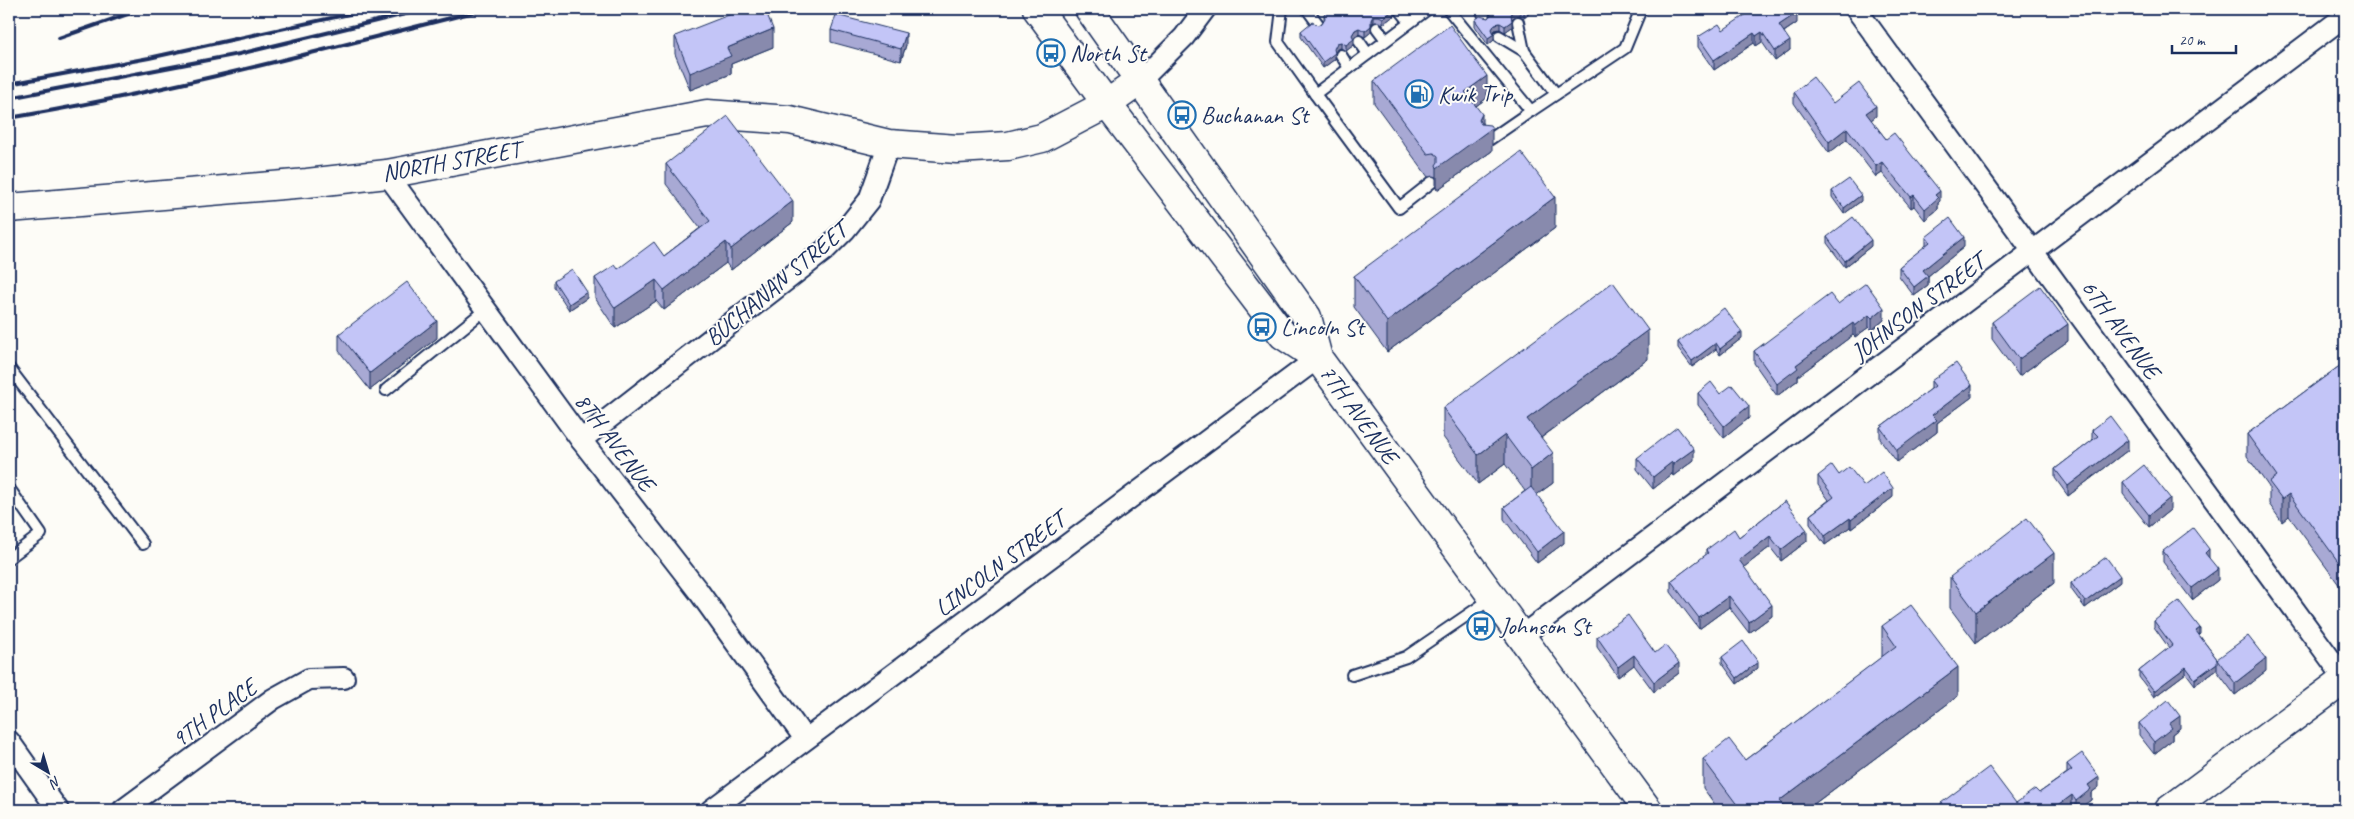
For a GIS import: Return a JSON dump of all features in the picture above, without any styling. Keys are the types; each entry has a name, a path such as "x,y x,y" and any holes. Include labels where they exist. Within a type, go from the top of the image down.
{"street":[{"path":"1037,9 1107,104 1284,335 1318,358"},
{"name":"7TH AVENUE","path":"1089,9 1307,316 1318,358 1648,810"},
{"path":"889,144 957,149 1008,146 1042,138 1107,104 1140,80 1184,37 1206,9"},
{"name":"6TH AVENUE","path":"1856,9 2345,679"},
{"name":"JOHNSON STREET","path":"1520,637 2034,252 2345,16"},
{"name":"NORTH STREET","path":"9,208 307,183 387,174 707,114 790,120 889,144"},
{"name":"BUCHANAN STREET","path":"581,440 825,250 845,230 869,200 889,144"},
{"name":"8TH AVENUE","path":"387,174 581,440 699,592 806,739"},
{"name":"LINCOLN STREET","path":"711,810 1318,358"},
{"name":"9TH PLACE","path":"123,810 273,700 309,679 344,678"},
{"path":"2169,810 2345,679"},
{"path":"9,741 58,810"}],"lane":[{"path":"1282,9 1278,42 1399,208 1432,182"},
{"path":"1307,9 1318,24"},
{"path":"1315,94 1428,9"},
{"path":"1448,9 1531,111"},
{"path":"1486,142 1626,48 1641,9"},
{"path":"1401,11 1410,22"},
{"path":"1518,22 1524,51"},
{"path":"1377,28 1386,40"},
{"path":"1499,36 1524,51 1556,94"},
{"path":"1359,41 1368,54"},
{"path":"1341,55 1350,68"},
{"path":"386,390 485,310"},
{"path":"9,368 143,544"},
{"path":"9,493 11,491 41,534 9,558"},
{"path":"1352,675 1406,657 1492,598"}],"building":[{"path":"744,9 765,9 773,29 727,48 731,56 690,73 675,36"},
{"path":"1331,9 1336,11 1342,9 1395,9 1383,18 1373,16 1371,26 1365,31 1359,28 1355,30 1352,35 1354,39 1346,45 1341,42 1337,43 1334,49 1335,53 1323,62 1301,31 1312,22 1318,25 1322,23 1325,18 1324,14"},
{"path":"1491,9 1520,9 1511,14 1512,21 1505,26 1500,23 1495,24 1492,29 1494,34 1488,38 1475,20 1480,16 1488,18 1492,13"},
{"path":"1754,9 1794,9 1797,13 1779,25 1790,41 1775,51 1762,32 1756,36 1754,33 1714,60 1698,37 1719,24 1723,30"},
{"path":"836,15 906,33 901,49 831,30"},
{"path":"1450,25 1487,76 1465,92 1482,114 1479,120 1481,124 1490,125 1492,128 1437,168 1438,156 1434,153 1428,154 1374,81"},
{"path":"1813,77 1833,103 1859,83 1876,106 1866,113 1886,139 1894,133 1940,191 1935,195 1938,198 1925,209 1914,195 1911,197 1882,162 1876,166 1847,128 1829,142 1794,92"},
{"path":"728,116 793,201 731,249 726,242 664,290 656,280 615,308 595,278 615,265 618,269 654,242 664,256 710,221 666,164"},
{"path":"1521,152 1555,197 1387,322 1354,276"},
{"path":"1849,179 1861,195 1844,208 1832,191"},
{"path":"1853,217 1871,240 1845,261 1827,237"},
{"path":"1950,218 1964,237 1923,270 1928,276 1914,287 1899,267 1930,242 1926,237"},
{"path":"572,269 587,292 569,304 554,281"},
{"path":"407,282 437,321 370,373 339,334"},
{"path":"1613,282 1648,330 1527,419 1553,453 1531,470 1505,435 1478,455 1443,408"},
{"path":"1866,283 1884,308 1872,318 1869,315 1855,326 1853,323 1796,365 1798,368 1777,384 1754,351 1830,294 1838,304"},
{"path":"2040,286 2068,324 2019,359 1992,322"},
{"path":"1724,308 1742,332 1720,349 1716,343 1692,361 1678,342"},
{"path":"2345,362 2345,571 2289,494 2282,499 2269,482 2277,476 2247,434"},
{"path":"1956,363 1972,385 1932,415 1937,420 1897,450 1880,427 1935,386 1931,381"},
{"path":"1711,382 1720,394 1732,385 1749,406 1724,426 1698,393"},
{"path":"2110,416 2128,440 2068,486 2055,469 2098,436 2092,430"},
{"path":"1677,427 1694,449 1673,464 1672,462 1653,477 1637,458"},
{"path":"1832,465 1839,475 1849,467 1864,486 1882,472 1893,488 1851,520 1850,518 1825,536 1810,515 1834,497 1818,476"},
{"path":"2144,465 2170,498 2149,515 2123,482"},
{"path":"1531,487 1564,531 1537,552 1504,507"},
{"path":"1785,501 1807,530 1781,550 1770,536 1739,560 1772,605 1749,622 1729,596 1699,618 1671,581 1708,553 1706,550 1734,529 1739,537"},
{"path":"2027,518 2054,553 1976,612 1950,577"},
{"path":"2193,528 2209,549 2205,553 2218,569 2192,588 2163,551"},
{"path":"2106,557 2120,576 2085,602 2071,583"},
{"path":"2179,601 2200,628 2196,631 2217,659 2217,663 2195,679 2186,667 2154,691 2139,671 2172,645 2154,621"},
{"path":"1911,605 1958,667 1779,801 1787,810 1741,810 1703,759 1729,739 1745,760 1896,646 1882,626"},
{"path":"1628,615 1655,653 1665,645 1679,663 1654,682 1634,655 1618,667 1597,637"},
{"path":"2248,636 2266,659 2235,683 2217,659"},
{"path":"1743,641 1758,662 1737,678 1722,657"},
{"path":"2168,700 2180,716 2169,724 2172,728 2154,742 2139,723"},
{"path":"2082,753 2099,777 2088,785 2091,789 2076,801 2072,795 2052,810 1947,810 1941,803 1989,767 2016,803 2035,789 2039,793 2072,770 2067,764"}],"railway":[{"path":"59,38 142,9"},
{"path":"9,84 149,58 372,9"},
{"path":"9,98 239,54 426,9"},
{"path":"9,118 189,82 486,9"}],"place":[{"name":"North St","path":"1051,53"},
{"name":"Kwik Trip","path":"1419,94"},
{"name":"Buchanan St","path":"1182,115"},
{"name":"Lincoln St","path":"1262,327"},
{"name":"Johnson St","path":"1481,626"}]}
